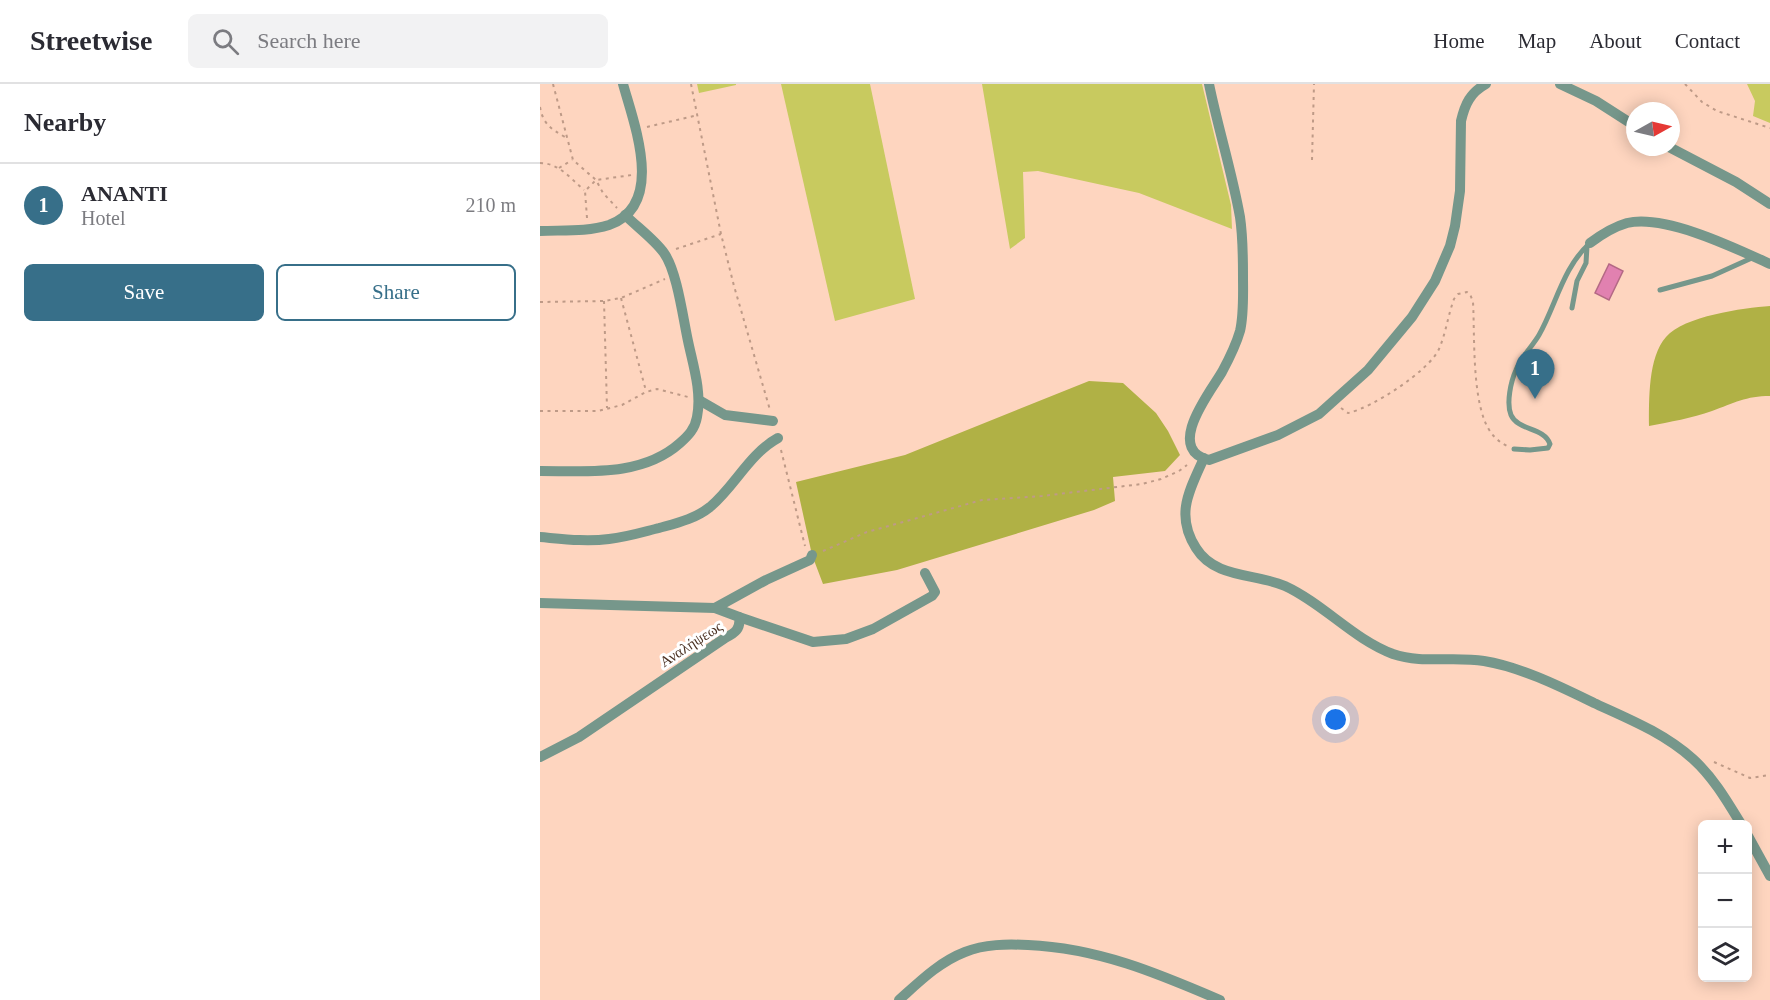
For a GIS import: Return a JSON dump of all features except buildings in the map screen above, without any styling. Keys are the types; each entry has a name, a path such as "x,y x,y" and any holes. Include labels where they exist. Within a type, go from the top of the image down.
{"street":[{"path":"540,231 588,229 610,224 624,215 638,195 642,173 642,154 623,84"},
{"path":"1209,84 1239,217 1243,258 1243,305 1240,330 1231,355 1193,420 1190,440 1193,448 1201,457 1214,459 1278,435 1310,420 1335,401 1382,355 1412,317 1435,281 1450,246 1459,210 1463,109 1472,94 1486,84"},
{"path":"1560,84 1580,92 1626,120"},
{"path":"1680,153 1736,182 1770,204"},
{"path":"540,471 618,470 635,467 662,457 694,429 699,400 697,381 674,276 665,253 624,215"},
{"path":"1588,244 1612,228 1637,222 1667,226 1701,235 1770,264"},
{"path":"699,400 725,415 773,421"},
{"path":"540,537 587,541 609,540 635,535 697,516 724,493 765,445 778,438"},
{"path":"1201,457 1184,512 1190,537 1206,561 1224,571 1264,579 1284,586 1305,597 1376,645 1394,654 1422,659 1484,661 1558,686 1658,732 1695,760 1723,793 1738,820"},
{"path":"715,608 811,558"},
{"path":"739,616 813,642 846,639 873,629 932,596 935,592 925,573"},
{"name":"Αναλήψεως","path":"540,603 715,608 739,616 740,624 736,633 725,638 579,737 540,757"},
{"path":"1752,843 1770,876"},
{"path":"899,1000 937,966 965,951 1001,943 1083,951 1148,970 1220,1000"}],"lane":[{"path":"1572,308 1577,281 1586,263 1588,244"},
{"path":"1514,449 1539,450 1548,448 1550,444 1546,436 1519,423 1512,417 1509,405 1512,383 1520,363 1538,337 1576,256 1588,244"},
{"path":"1660,290 1712,276 1754,257"}],"path":[{"path":"553,84 573,160 596,180 603,193 624,215"},
{"path":"691,84 721,234 773,421"},
{"path":"1312,160 1314,84"},
{"path":"1685,84 1701,102 1717,111 1770,128"},
{"path":"540,107 541,120 549,128 566,137"},
{"path":"635,130 698,115"},
{"path":"559,168 573,160"},
{"path":"540,163 549,163 559,168 585,191 588,229"},
{"path":"585,191 596,180 642,173"},
{"path":"665,253 721,234"},
{"path":"540,302 603,302 621,298 674,276"},
{"path":"1335,401 1344,411 1352,413 1363,409 1416,376 1430,363 1438,350 1454,299 1458,294 1467,292 1473,302 1477,384 1483,417 1492,435 1514,449"},
{"path":"621,298 646,392"},
{"path":"603,302 607,408"},
{"path":"540,411 598,411 622,405 646,392 657,389 699,400"},
{"path":"778,438 795,513 811,558 877,528 982,500 1042,496 1142,484 1161,480 1201,457"},
{"path":"1695,760 1720,765 1750,778 1770,775"}],"shaded area":[{"path":"697,84 736,84 736,85 699,93"},
{"path":"781,84 870,84 915,299 835,321"},
{"path":"982,84 1202,84 1231,205 1232,229 1139,193 1038,171 1023,172 1025,238 1010,249"},
{"path":"1747,84 1770,84 1770,123 1753,116 1755,101"},
{"path":"1609,264 1623,271 1609,300 1595,293"},
{"path":"1770,306 1770,396 1747,399 1697,416 1649,426 1653,367 1660,346 1666,337 1700,318 1730,311"},
{"path":"1089,381 1123,383 1156,413 1180,455 1165,471 1113,477 1115,501 1094,510 897,570 823,584 812,555 796,482 905,455"}],"place":[{"name":"ΑΝΑΝΤΙ","path":"1535,399"}]}
